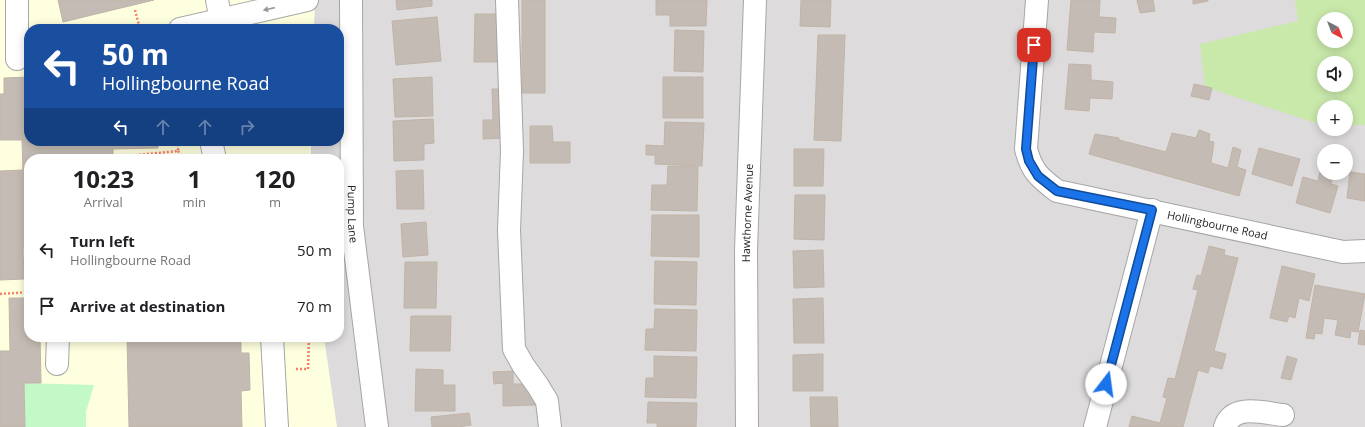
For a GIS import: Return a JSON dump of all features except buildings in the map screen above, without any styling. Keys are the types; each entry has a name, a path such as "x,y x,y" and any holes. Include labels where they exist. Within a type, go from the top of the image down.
{"street":[{"path":"15,60 17,0"},
{"path":"195,24 213,18 306,0"},
{"name":"Pump Lane","path":"351,0 346,226 377,427"},
{"path":"507,0 512,151 509,230 514,349 547,402 550,427"},
{"name":"Hawthorne Avenue","path":"747,427 746,250 755,0"},
{"name":"Hollingbourne Road","path":"1037,0 1026,149 1029,161 1038,176 1057,191 1152,210 1343,252 1365,251"},
{"path":"1095,427 1152,210"},
{"path":"57,364 58,342"},
{"path":"272,342 277,427"},
{"path":"1224,427 1231,417 1240,412 1251,411 1282,415"}],"path":[{"path":"136,10 139,24"},
{"path":"178,146 178,151 180,154"},
{"path":"147,154 178,151"},
{"path":"0,294 24,292"}],"shaded area":[{"path":"0,0 1365,0 1365,427 0,427"},
{"path":"0,0 315,0 314,24 24,24 24,146 311,146 311,154 24,154 24,342 325,342 337,427 0,427"}],"green space":[{"path":"1295,0 1365,0 1365,125 1353,125 1353,100 1317,100 1317,123 1205,87 1200,44 1298,21"},
{"path":"24,383 94,385 86,412 86,427 25,427"}],"route":[{"path":"1034,45 1026,149 1029,161 1038,176 1057,191 1152,210 1106,384"}]}
